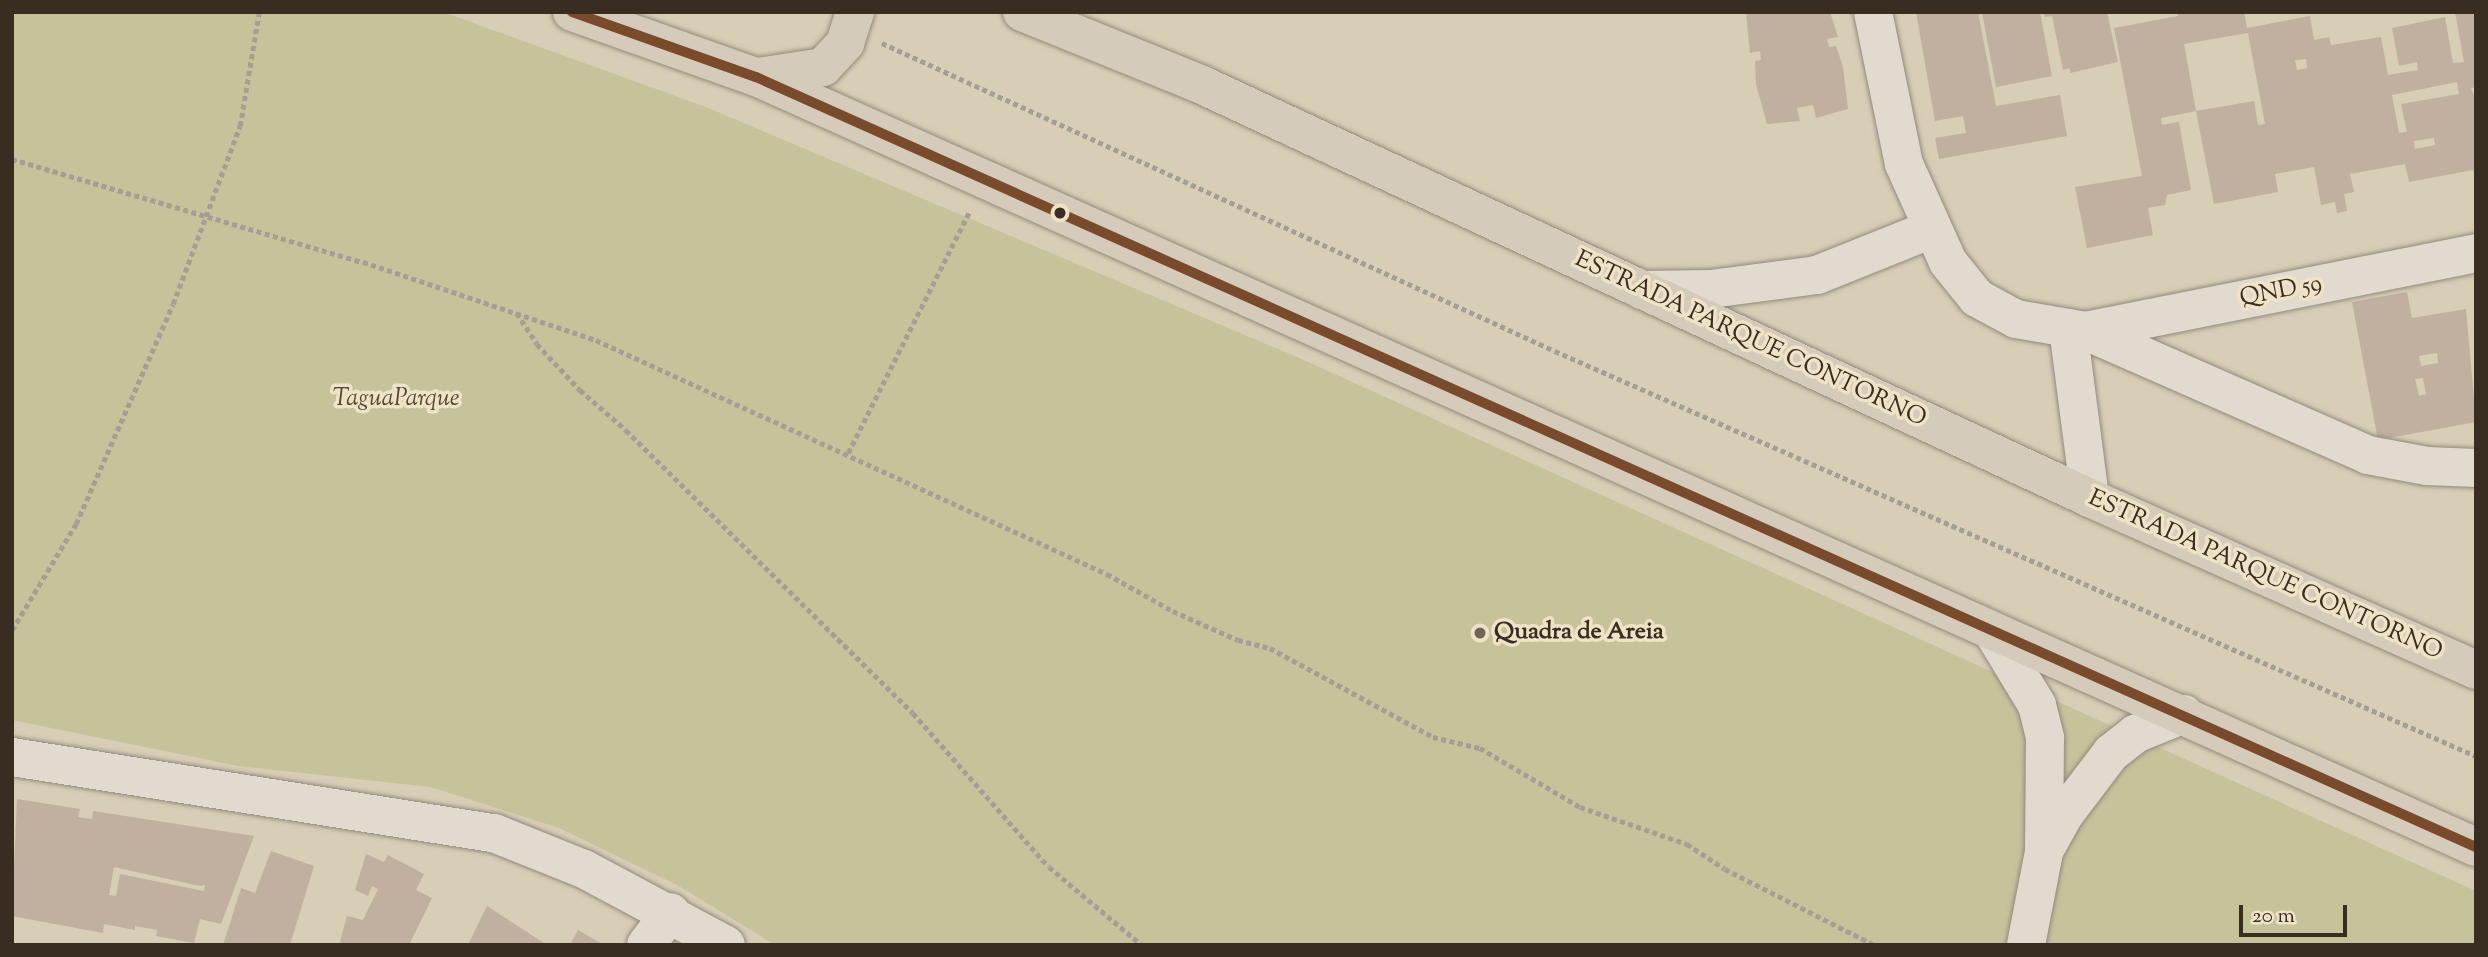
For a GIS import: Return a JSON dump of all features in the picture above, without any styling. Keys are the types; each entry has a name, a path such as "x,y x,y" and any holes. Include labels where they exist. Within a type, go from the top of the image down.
{"highway":[{"path":"572,12 756,77 2476,847"},
{"name":"ESTRADA PARQUE CONTORNO","path":"1023,12 1200,84 2090,498 2476,670"},
{"path":"756,77 823,67 837,56 853,21"}],"street":[{"path":"1873,12 1904,164 1948,262 1977,298 2016,318 2077,330 2368,454 2427,466 2476,468"},
{"path":"1642,290 1711,289 1817,275 1932,229"},
{"name":"QND 59","path":"2077,330 2476,253"},
{"path":"2077,330 2090,498"},
{"path":"1992,631 2037,705 2045,738 2044,852 2026,945"},
{"path":"2044,852 2064,815 2111,753 2135,734 2184,714"},
{"path":"12,757 494,833 584,869 671,912 726,945"},
{"path":"646,945 671,912"}],"path":[{"path":"12,630 76,524 119,433 240,125 260,12"},
{"path":"853,21 1555,351 2476,756"},
{"path":"12,159 205,214 596,340 848,453 1021,538 1107,574 1173,611 1238,640 1270,648 1433,737 1480,748 1580,807 1687,844 1725,869 1874,945"},
{"path":"848,453 985,180"},
{"path":"517,313 537,344 580,390 626,430 913,713 1049,867 1142,945"}],"green space":[{"name":"TaguaParque","path":"12,12 443,12 706,107 1297,357 2476,891 2476,945 775,945 679,886 559,828 431,787 238,766 12,720"}],"building":[{"path":"1746,12 1830,12 1838,37 1827,39 1829,47 1836,46 1843,67 1848,109 1816,118 1813,105 1797,108 1800,121 1767,124 1756,84 1755,61 1761,60 1760,51 1750,53"},
{"path":"1916,12 1978,12 1996,106 2060,95 2067,136 1939,159 1935,138 1966,133 1963,116 1935,121"},
{"path":"1982,12 2040,12 2052,76 1996,87"},
{"path":"2044,12 2107,12 2118,62 2070,73 2070,68 2063,70 2052,16 2045,17"},
{"path":"2178,12 2244,12 2247,28 2310,16 2314,40 2329,37 2331,45 2381,37 2388,75 2418,70 2417,62 2399,66 2392,28 2445,17 2453,63 2464,62 2455,12 2476,12 2476,87 2471,88 2476,100 2476,178 2473,170 2409,182 2405,164 2350,174 2354,192 2344,194 2347,211 2337,213 2335,202 2321,205 2314,167 2275,174 2278,192 2214,204 2196,111 2161,118 2162,125 2179,122 2191,190 2167,195 2165,205 2148,208 2153,235 2087,248 2075,187 2142,176 2114,28 2178,16","holes":["2248,33 2265,124 2258,125 2254,101 2196,111 2184,44","2306,59 2307,68 2297,70 2295,60","2457,82 2459,94 2401,104 2407,132 2399,133 2392,95","2434,138 2435,145 2415,149 2414,141"]},
{"path":"2407,292 2412,318 2466,309 2476,422 2378,440 2352,302","holes":["2437,353 2438,363 2421,366 2419,356","2423,378 2426,394 2419,396 2415,379"]},
{"path":"17,799 80,809 78,817 92,819 93,811 254,836 221,924 200,919 194,943 156,936 157,930 135,926 135,930 104,924 103,933 12,916","holes":["114,867 205,885 204,891 120,874 116,896 109,895"]},
{"path":"271,851 314,866 290,945 223,945 241,888 255,893"},
{"path":"366,854 384,862 388,855 424,874 416,890 432,898 409,945 339,945 347,916 363,920 378,889 372,886 368,896 355,890"},
{"path":"487,906 547,945 468,945"},
{"path":"578,930 604,945 570,945"}],"transit line":[{"path":"572,12 756,77 2476,847"}],"place":[{"name":"Quadra de Areia","path":"1480,633"}]}
